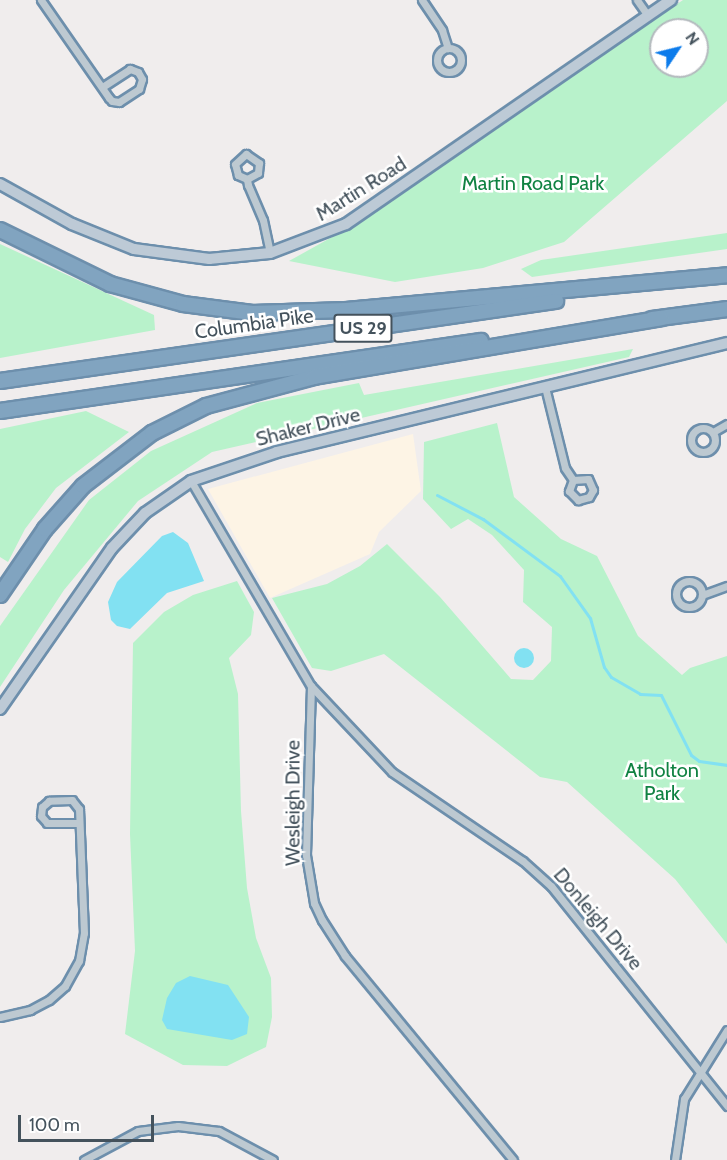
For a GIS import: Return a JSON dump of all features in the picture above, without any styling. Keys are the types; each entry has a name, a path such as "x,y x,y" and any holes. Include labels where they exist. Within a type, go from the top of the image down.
{"highway":[{"path":"0,230 110,284 183,304 252,313 482,299 727,276"},
{"name":"Columbia Pike","path":"0,381 727,276"},
{"name":"US 29","path":"0,411 727,309"},
{"path":"0,595 45,529 83,486 152,433 206,406 314,377 661,318"}],"street":[{"path":"41,0 109,98 119,102 140,89 142,79 138,72 130,69 102,87"},
{"path":"422,0 442,30 448,48"},
{"path":"637,0 648,16"},
{"name":"Martin Road","path":"0,184 72,224 134,249 209,259 270,252 345,224 671,0"},
{"path":"247,179 264,220 270,252"},
{"name":"Shaker Drive","path":"0,709 120,539 163,498 191,481 261,457 727,343"},
{"path":"545,387 565,468 573,480"},
{"path":"713,432 727,424"},
{"path":"191,481 311,686"},
{"path":"702,595 727,586"},
{"name":"Donleigh Drive","path":"311,686 392,772 523,861 551,886 727,1106"},
{"name":"Wesleigh Drive","path":"311,686 306,830 314,903 345,956 513,1160"},
{"path":"0,1017 30,1010 49,1000 65,986 79,961 84,933 79,809 72,800 49,801 42,807 41,816 51,824 78,823"},
{"path":"675,1160 684,1099 727,1030"},
{"path":"84,1160 138,1131 178,1126 219,1131 273,1160"}],"shaded area":[{"path":"413,434 421,491 379,532 370,554 270,598 208,489"}],"green space":[{"name":"Martin Road Park","path":"683,0 727,0 727,101 564,242 483,268 395,282 289,261 368,217 649,23 649,78 709,78 709,18 657,18"},
{"path":"727,233 727,249 532,277 521,269 541,260"},
{"path":"0,244 154,315 155,330 0,358"},
{"path":"633,349 629,357 212,452 138,501 64,590 0,687 0,626 89,500 151,451 257,403 359,383 364,395"},
{"path":"86,411 129,432 56,488 25,529 8,562 0,557 0,429"},
{"name":"Atholton Park","path":"497,423 514,497 561,539 597,556 638,636 682,675 690,668 727,656 727,944 675,879 567,782 540,777 384,654 331,671 312,668 272,598 327,584 360,566 387,544 440,597 511,679 533,680 551,661 552,627 523,602 524,570 492,535 468,519 451,529 423,499 424,442"},
{"path":"237,581 254,612 251,635 229,658 238,694 241,811 247,888 256,938 271,978 272,1017 266,1047 227,1066 183,1065 125,1034 135,951 130,834 133,643 164,612 193,595"}],"water":[{"path":"173,532 188,543 204,581 167,593 130,629 117,626 111,620 108,602 117,582 162,536"},
{"path":"524,648 531,651 534,658 531,665 524,668 517,665 514,658 517,651"},
{"path":"190,976 228,985 249,1017 247,1034 232,1040 167,1029 162,1020 167,998 176,983"}],"waterway":[{"path":"437,495 483,519 560,576 590,618 604,667 611,677 640,694 661,695 691,755 699,761 727,765"}]}
